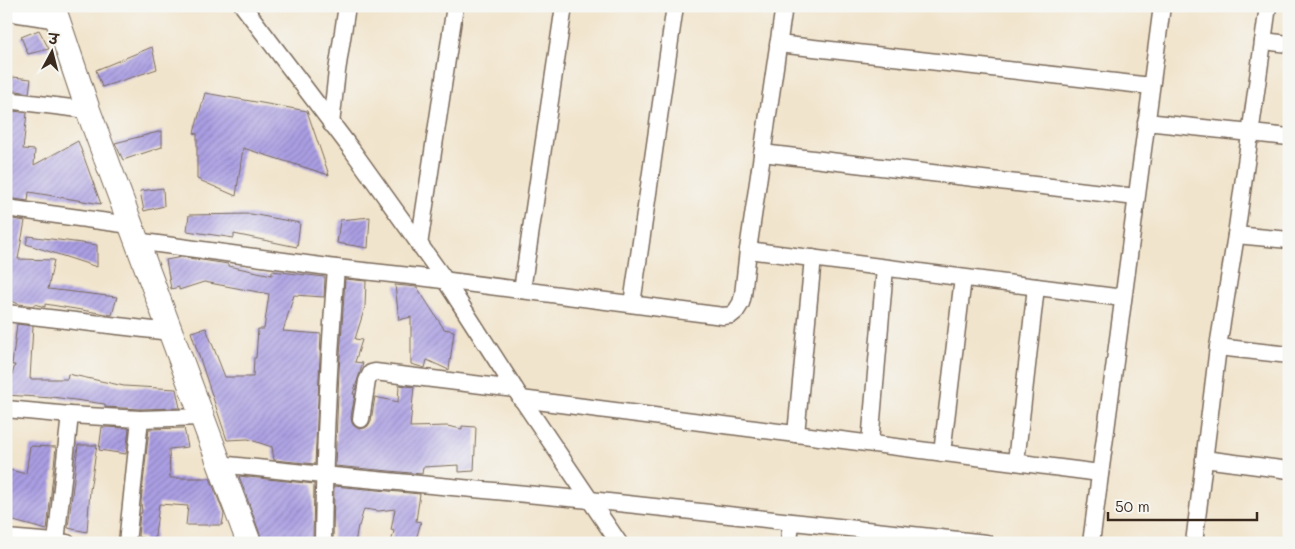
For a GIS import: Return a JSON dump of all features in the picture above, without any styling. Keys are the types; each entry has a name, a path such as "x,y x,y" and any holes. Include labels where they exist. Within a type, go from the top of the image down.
{"street":[{"path":"243,6 352,150 444,280 518,394 620,543"},
{"path":"331,124 347,6"},
{"path":"419,245 455,6"},
{"path":"522,290 564,6"},
{"path":"632,304 675,6"},
{"path":"6,208 133,233 336,268 723,316 731,315 741,303 784,6"},
{"path":"1090,543 1162,6"},
{"path":"1194,543 1218,347 1236,235 1268,6"},
{"path":"6,12 56,13 88,110 249,543"},
{"path":"1262,42 1289,44"},
{"path":"778,44 1151,86"},
{"path":"6,100 88,110"},
{"path":"1146,122 1289,137"},
{"path":"762,153 1136,197"},
{"path":"1236,235 1289,240"},
{"path":"748,250 1123,298"},
{"path":"796,434 813,258"},
{"path":"323,543 323,475 329,351 336,268"},
{"path":"870,443 885,268"},
{"path":"942,453 964,278"},
{"path":"1016,462 1036,287"},
{"path":"6,313 170,332"},
{"path":"1218,347 1289,355"},
{"path":"361,419 368,377 371,373 376,372 796,434 1100,473"},
{"path":"6,408 140,420 202,418"},
{"path":"6,538 61,542 70,415"},
{"path":"127,543 140,420"},
{"path":"1204,459 1289,470"},
{"path":"219,464 590,500 791,522 896,538 986,543"},
{"path":"789,543 791,522"}],"building":[{"path":"39,30 49,49 28,54 21,37"},
{"path":"152,47 157,69 102,87 96,70"},
{"path":"13,77 31,79 29,93 11,90"},
{"path":"205,93 307,111 329,175 243,148 236,196 197,179 197,134 194,133"},
{"path":"7,110 27,113 23,149 35,150 34,165 78,141 101,204 29,192 28,201 7,198"},
{"path":"162,131 162,147 123,160 115,143"},
{"path":"163,188 164,206 144,211 140,191"},
{"path":"251,214 300,223 297,247 234,234 234,238 187,231 189,215"},
{"path":"370,217 368,248 337,243 340,220"},
{"path":"7,218 25,221 18,259 54,260 48,289 117,297 112,315 45,304 45,307 34,304 34,306 19,304 6,299"},
{"path":"28,236 97,245 97,267 26,244"},
{"path":"182,257 228,264 228,266 272,275 272,271 325,277 324,297 294,295 283,331 321,334 315,464 274,460 272,447 248,439 227,440 191,332 206,328 225,377 253,377 258,329 264,329 269,294 204,282 179,290 179,287 171,289 166,260"},
{"path":"345,279 366,281 365,307 355,339 362,340 355,362 363,363 353,394 355,394 351,417 354,426 359,429 368,426 371,421 375,397 398,402 399,385 414,387 410,427 447,426 462,429 462,426 476,427 474,471 459,472 459,465 423,467 422,474 335,466"},
{"path":"395,285 417,287 444,329 454,331 449,370 427,360 425,368 411,364 411,317 399,320"},
{"path":"17,324 33,326 30,379 67,379 68,374 124,386 176,389 180,408 140,409 105,407 105,404 52,397 6,395 15,365 12,365"},
{"path":"102,427 129,428 126,454 99,450"},
{"path":"184,428 188,447 169,449 170,478 210,478 224,514 222,525 186,525 188,506 159,504 154,543 144,543 144,538 138,537 140,513 142,513 141,502 149,429"},
{"path":"78,445 97,445 90,490 87,532 68,528"},
{"path":"30,446 56,447 47,530 6,519 6,469 26,474"},
{"path":"239,476 314,484 313,540 262,540"},
{"path":"334,486 420,494 416,521 421,522 415,543 391,543 394,531 391,530 395,509 379,511 364,509 355,543 333,543"}]}
